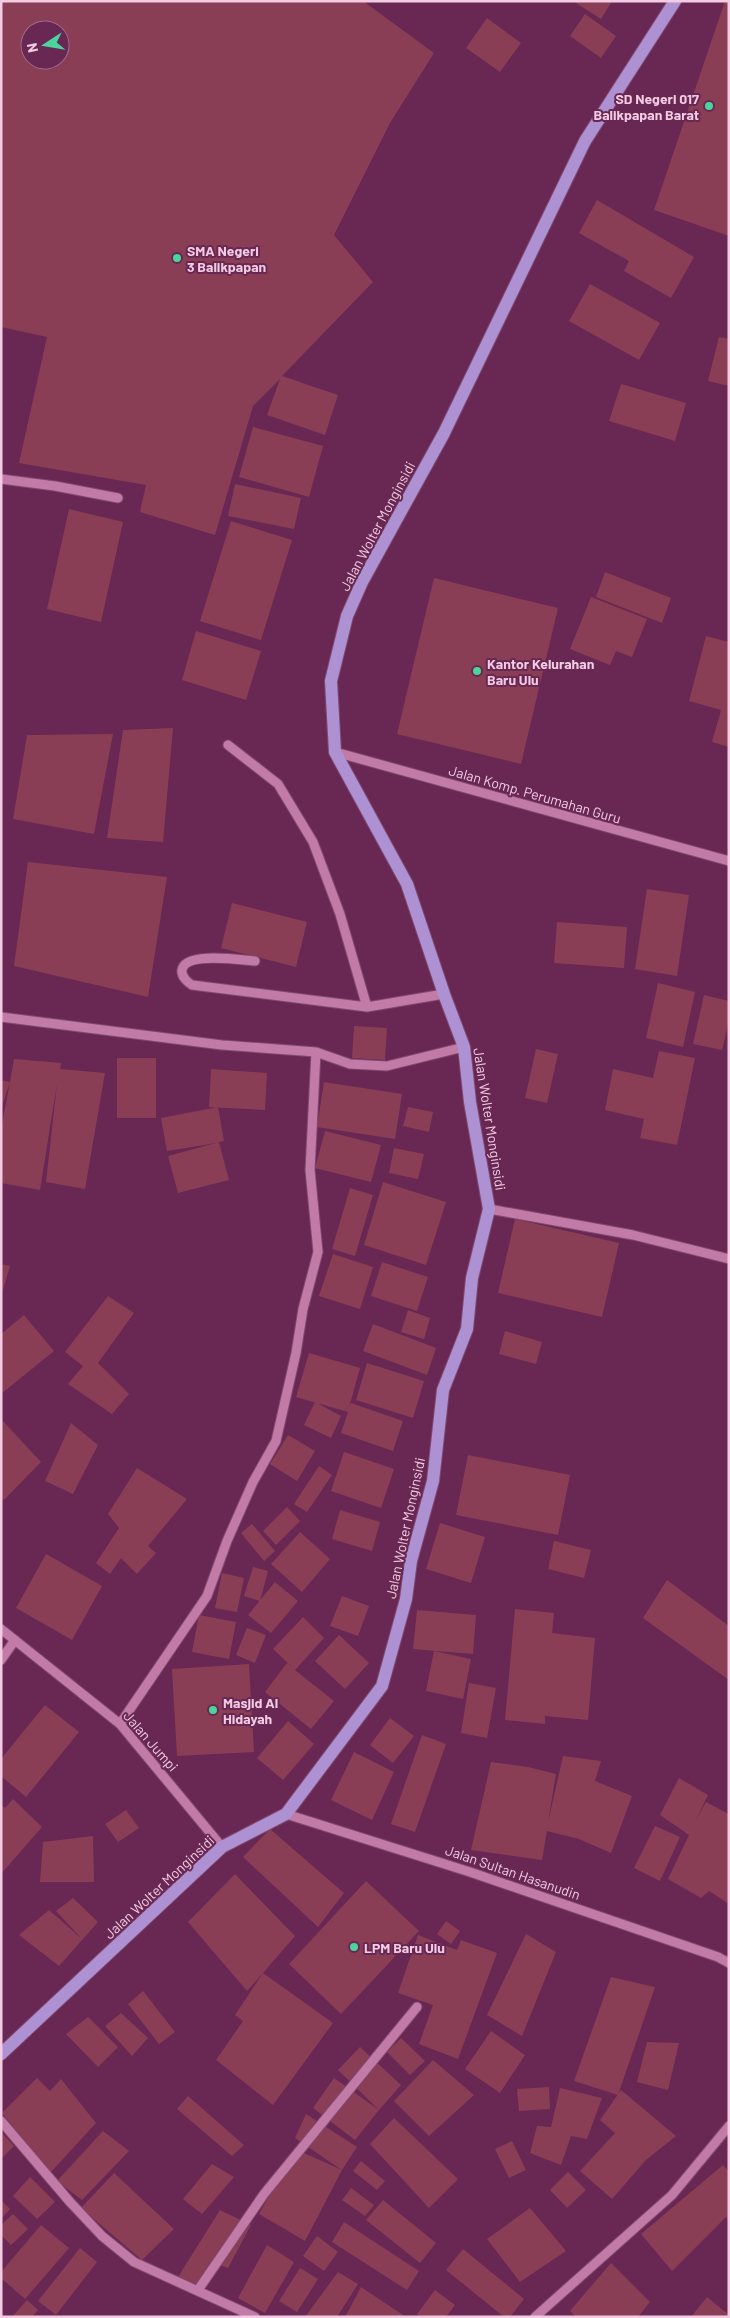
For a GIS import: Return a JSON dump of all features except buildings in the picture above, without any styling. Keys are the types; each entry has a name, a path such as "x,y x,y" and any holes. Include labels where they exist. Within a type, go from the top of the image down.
{"main road":[{"name":"Jalan Wolter Monginsidi","path":"1,2054 222,1847 286,1814 382,1686 406,1599 411,1561 433,1481 443,1390 467,1329 472,1278 489,1209 470,1102 464,1046 444,994 407,884 334,752 331,681 347,616 362,582 444,433 585,141 675,1"}],"street":[{"path":"1,479 55,486 118,498"},
{"path":"228,745 278,784 313,842 340,914 367,1007"},
{"name":"Jalan Komp. Perumahan Guru","path":"334,752 729,861"},
{"path":"256,961 198,958 187,962 182,972 187,982 192,986 367,1007 444,994"},
{"path":"1,1017 222,1046 316,1052 350,1064 387,1066 464,1046"},
{"path":"120,1724 207,1596 227,1541 253,1482 276,1441 296,1353 303,1309 318,1252 310,1170 316,1052"},
{"path":"489,1209 633,1236 729,1259"},
{"name":"Jalan Jumpi","path":"1,1628 120,1724 222,1847"},
{"path":"1,1660 16,1640"},
{"name":"Jalan Sultan Hasanudin","path":"286,1814 470,1872 718,1957 729,1963"},
{"path":"198,2290 264,2194 417,2007"},
{"path":"1,2121 70,2202 102,2236 134,2262 255,2317"},
{"path":"535,2317 672,2195 729,2126"}],"place":[{"name":"SD Negeri 017 Balikpapan Barat","path":"709,106"},
{"name":"SMA Negeri 3 Balikpapan","path":"177,258"},
{"name":"Kantor Kelurahan Baru Ulu","path":"477,671"},
{"name":"Masjid Al Hidayah","path":"213,1710"},
{"name":"LPM Baru Ulu","path":"354,1947"}]}
